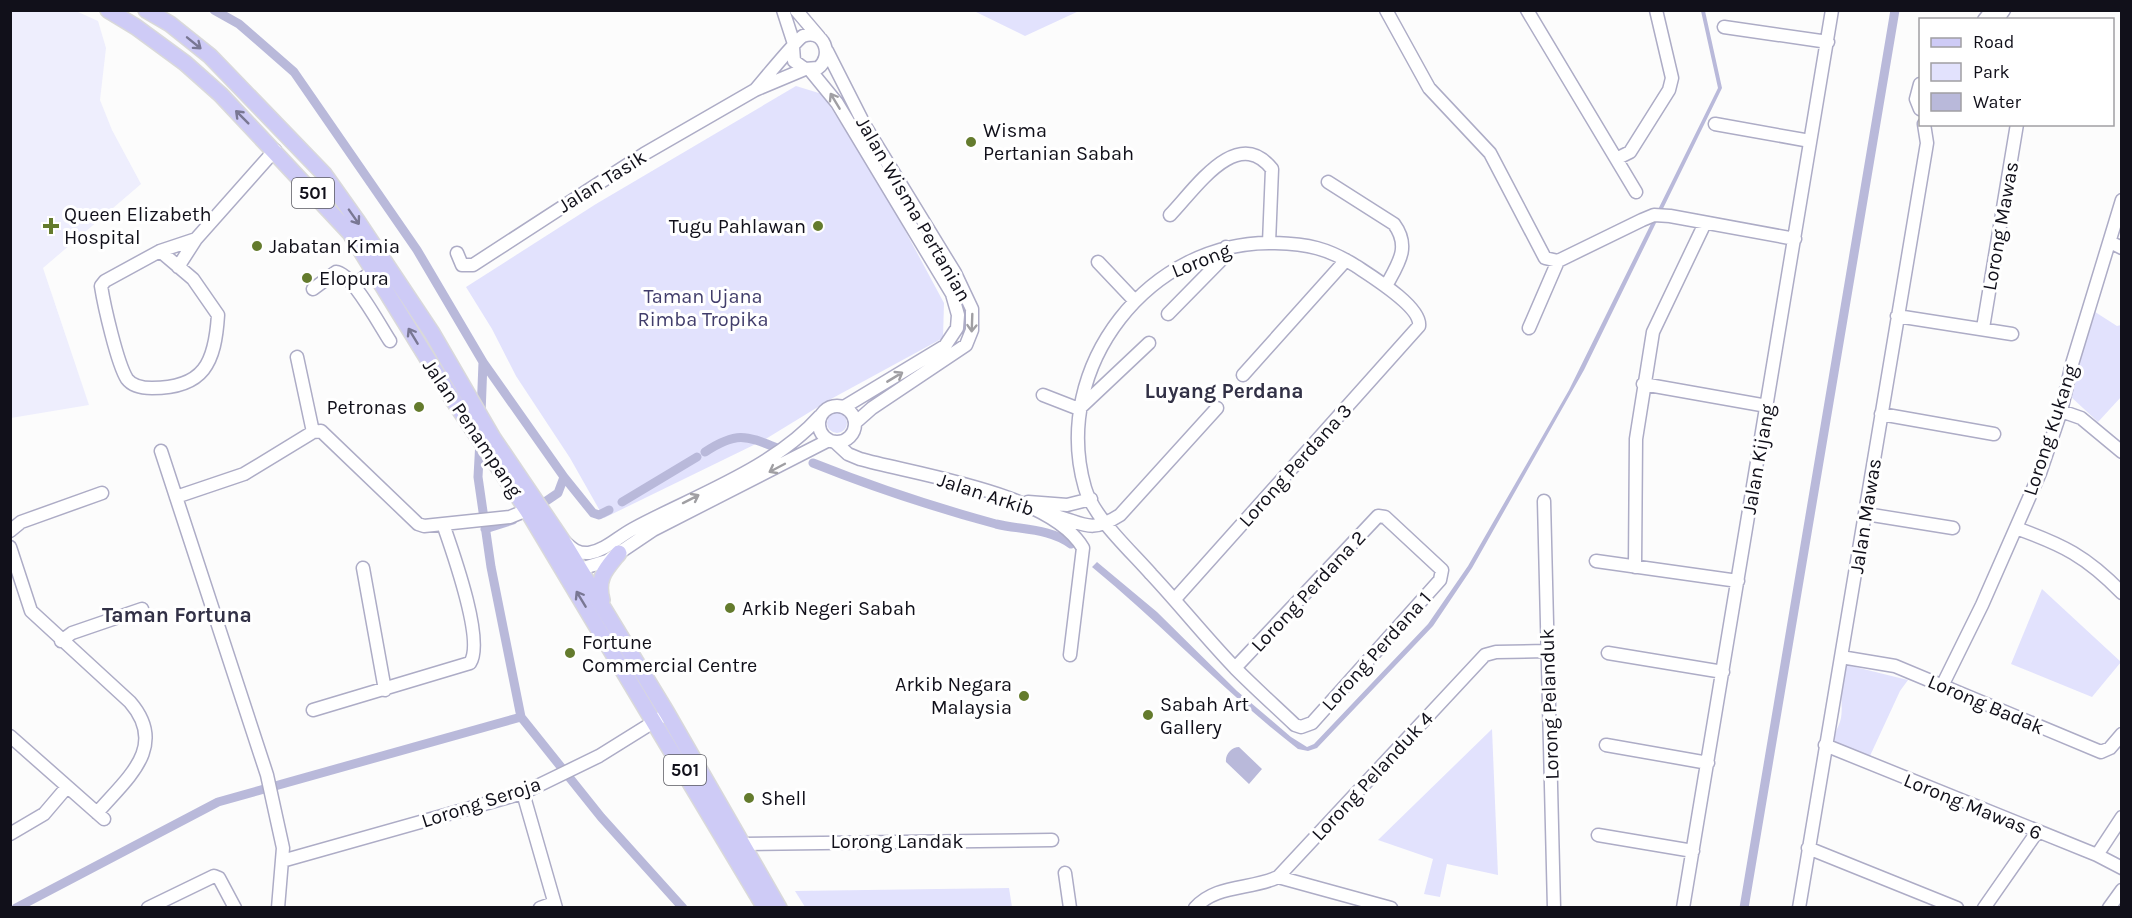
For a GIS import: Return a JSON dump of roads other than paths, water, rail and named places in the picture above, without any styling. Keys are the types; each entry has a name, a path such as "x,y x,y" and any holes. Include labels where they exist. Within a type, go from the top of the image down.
{"main road":[{"name":"Jalan Penampang","path":"108,10 136,27 185,63 221,95 275,150 350,233 467,421 500,467 558,535 606,612 715,819 765,908"},
{"name":"Jalan Penampang","path":"146,10 170,24 210,56 324,174 338,193 432,333 530,504 557,560 661,717 742,844 779,908"},
{"path":"275,150 278,125"},
{"path":"606,612 599,581 601,575 619,553"},
{"path":"557,560 579,569"},
{"path":"715,819 732,838 742,844 739,862"}],"street":[{"path":"783,10 794,46 794,61 808,69 824,63 827,51 796,10"},
{"path":"1386,10 1429,88 1490,153 1545,258 1558,261"},
{"path":"1527,10 1617,158 1635,192"},
{"path":"1617,158 1630,152 1669,90 1672,78 1656,10"},
{"name":"Jalan Kijang","path":"1683,908 1832,10"},
{"path":"1724,27 1828,42"},
{"path":"794,46 807,35 819,38"},
{"name":"Jalan Tasik","path":"755,90 794,46"},
{"name":"Jalan Wisma Pertanian","path":"827,51 865,126 955,273 972,309 973,318 970,338 958,352 881,402 854,428"},
{"name":"Jalan Tasik","path":"457,253 462,265 473,265 644,154 755,90 808,69"},
{"name":"Jalan Wisma Pertanian","path":"808,69 837,103 952,294 958,315 954,336 945,346 844,407"},
{"path":"1919,88 1916,99 1919,106"},
{"path":"1715,124 1810,141"},
{"name":"Jalan Mawas","path":"1799,908 1927,143 1924,126"},
{"path":"1927,143 1933,126"},
{"name":"Lorong Mawas","path":"1983,328 2017,126"},
{"path":"178,267 196,239 275,150"},
{"path":"1170,214 1225,158 1245,153 1262,156 1272,169 1269,243"},
{"path":"1328,182 1394,224 1399,231 1402,255 1386,286"},
{"name":"Lorong Kukang","path":"1942,686 2040,473 2061,411 2072,364 2121,200"},
{"path":"1529,328 1558,261 1627,225 1654,215 1795,239"},
{"path":"1635,567 1636,439 1653,332 1705,223"},
{"path":"160,251 193,279 218,315 215,346 203,371 188,384 165,388 140,388 128,380 124,371 101,286 105,281 160,251 196,239"},
{"path":"2110,242 2121,248"},
{"name":"Lorong","path":"1088,494 1079,443 1079,409 1098,353 1111,329 1134,300 1174,269 1226,247 1269,243 1304,244 1332,251 1386,286 1417,314 1420,320 1416,330"},
{"path":"1168,314 1224,257 1226,247"},
{"path":"1243,375 1347,260"},
{"path":"1098,262 1134,300"},
{"path":"354,285 374,270"},
{"path":"313,289 338,272 354,285 390,341"},
{"path":"1897,316 2012,334"},
{"name":"Lorong Perdana 3","path":"1175,599 1416,330"},
{"path":"1043,395 1079,409 1149,343"},
{"path":"297,357 313,432"},
{"path":"1643,384 1767,406"},
{"path":"579,569 598,564 653,530 832,441 845,440 854,428 852,414 844,407 833,406 793,443 770,458 630,531 588,558 591,564 598,564"},
{"path":"1044,513 1092,528 1106,524 1120,515 1217,408"},
{"path":"2061,411 2081,418 2121,452"},
{"path":"1881,414 1994,434"},
{"path":"820,416 818,428 832,441"},
{"name":"Jalan Arkib","path":"854,428 852,440 857,450 876,461"},
{"path":"176,497 244,474 313,432 321,431 418,524 424,526 510,517 530,504"},
{"name":"Jalan Arkib","path":"832,441 848,454 1024,502 1065,528 1083,548 1070,655"},
{"path":"161,451 274,802 283,848 278,908"},
{"path":"10,531 21,522 102,494"},
{"path":"1024,502 1067,505 1088,494 1106,524 1235,668"},
{"name":"Lorong Pelanduk","path":"1544,501 1554,908"},
{"path":"1866,514 1953,528"},
{"name":"Lorong Perdana 2","path":"1235,668 1381,516 1442,570 1440,580"},
{"path":"313,710 470,663 474,658 472,631 462,576 443,524"},
{"path":"2016,528 2050,540 2083,557 2121,593"},
{"path":"558,535 575,551 587,553 603,548"},
{"path":"10,547 31,611 130,702 136,709 146,736 143,758 100,816 10,736"},
{"path":"1596,561 1738,581"},
{"path":"363,568 385,690"},
{"name":"Lorong Perdana 1","path":"1235,668 1295,725 1301,728 1312,723 1440,580"},
{"path":"61,641 72,633 142,609"},
{"name":"Lorong Pelanduk 4","path":"1278,877 1485,655 1496,652 1547,651"},
{"path":"1608,653 1723,672"},
{"name":"Lorong Badak","path":"1841,657 1895,666 2101,752 2105,752 2121,734"},
{"name":"Lorong Seroja","path":"282,861 523,793 581,765 661,717"},
{"name":"Lorong Mawas 6","path":"1826,745 2097,855 2121,868"},
{"path":"1606,746 1708,763"},
{"path":"10,834 44,814 67,787"},
{"path":"523,793 555,905 540,908"},
{"path":"2097,855 2121,817"},
{"path":"1984,908 2037,832"},
{"path":"1598,835 1693,851"},
{"name":"Lorong Landak","path":"742,844 1052,840"},
{"path":"1808,848 1957,908"},
{"path":"1065,873 1070,908"},
{"path":"148,908 214,876 219,878 235,908"},
{"path":"1195,908 1211,896 1226,889 1267,882 1278,877 1391,908"},
{"path":"2109,908 2121,890"}],"water":[{"path":"1701,11 1705,11 1722,88 1584,370 1472,568 1433,626 1317,748 1308,751 1298,749 1245,705 1092,567 1097,562 1157,612 1237,691 1291,737 1307,747 1314,744 1428,624 1468,566 1569,390 1718,88"},
{"path":"1239,747 1262,769 1249,784 1226,762 1230,752"}],"waterway":[{"path":"214,10 239,24 294,72 417,250 483,362 481,414"},
{"path":"1744,908 1895,10"},
{"path":"483,362 564,477 558,493 536,508"},
{"path":"705,452 726,440 743,437 782,450"},
{"path":"480,440 478,477 491,567 521,717 601,817 683,908"},
{"path":"622,502 697,457"},
{"path":"813,463 926,504 996,524 1044,532 1071,544"},
{"path":"564,477 593,513 599,515 609,510"},
{"path":"485,529 513,520"},
{"path":"16,908 218,802 521,717"}],"place":[{"name":"Wisma Pertanian Sabah","path":"971,142"},
{"name":"Queen Elizabeth Hospital","path":"51,226"},
{"name":"Tugu Pahlawan","path":"818,226"},
{"name":"Jabatan Kimia","path":"257,246"},
{"name":"Elopura","path":"307,278"},
{"name":"Petronas","path":"419,407"},
{"name":"Arkib Negeri Sabah","path":"730,608"},
{"name":"Fortune Commercial Centre","path":"570,653"},
{"name":"Arkib Negara Malaysia","path":"1024,696"},
{"name":"Sabah Art Gallery","path":"1148,715"},
{"name":"Shell","path":"749,798"}],"district":[{"name":"Luyang Perdana","path":"1224,391"},
{"name":"Taman Fortuna","path":"177,615"}],"park label":[{"name":"Taman Ujana Rimba Tropika","path":"703,308"}]}
